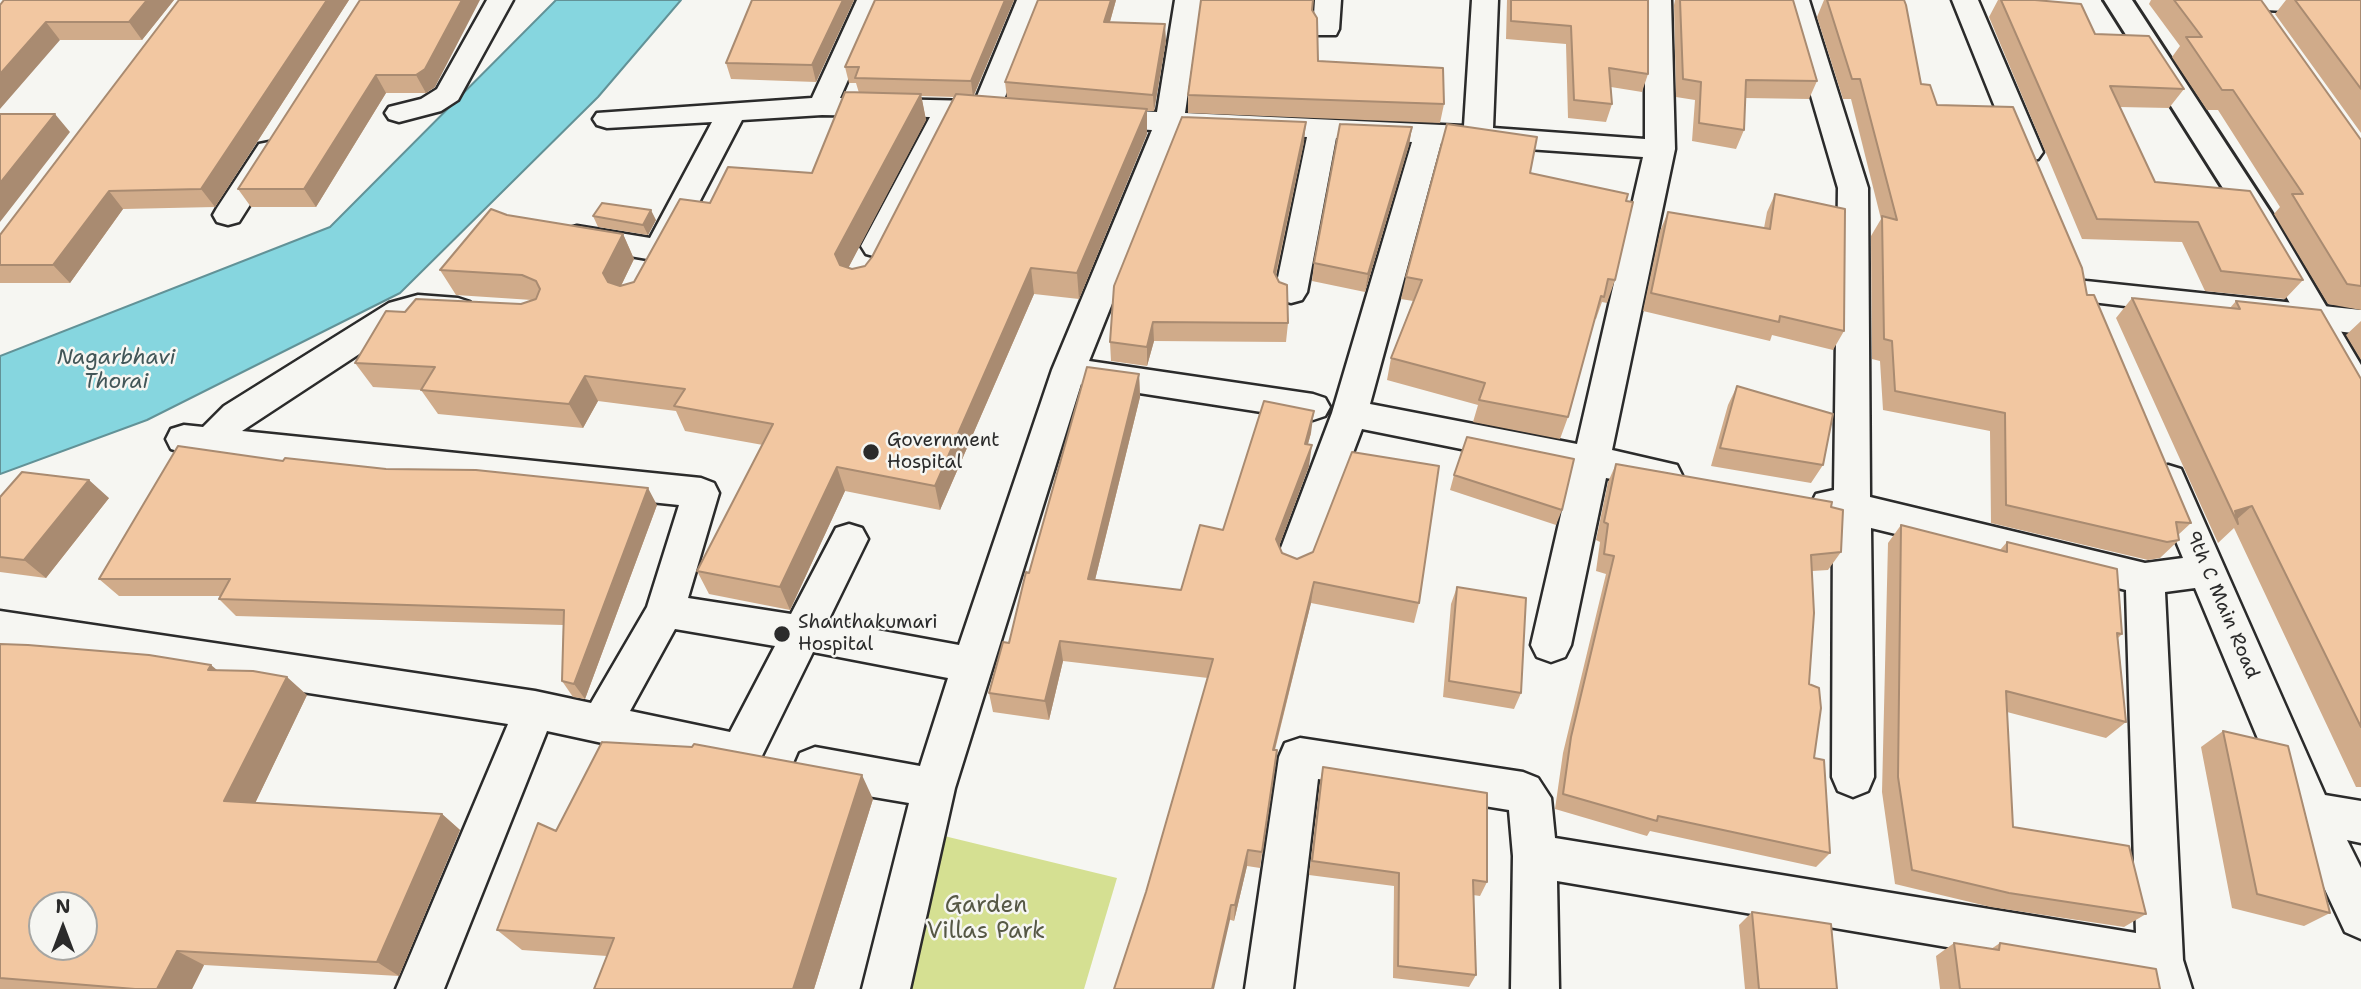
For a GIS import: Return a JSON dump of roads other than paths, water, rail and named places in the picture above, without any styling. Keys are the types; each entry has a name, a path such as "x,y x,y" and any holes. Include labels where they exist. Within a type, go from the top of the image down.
{"street":[{"path":"399,113 431,105 448,94 500,0"},
{"path":"822,106 870,0"},
{"path":"986,109 1030,0"},
{"path":"886,989 934,788 972,665 1069,370 1170,124 1188,0"},
{"path":"1326,29 1328,0"},
{"path":"1478,136 1485,0"},
{"path":"1551,645 1589,462 1660,149 1658,0"},
{"path":"1796,0 1853,188 1853,777"},
{"path":"1965,0 2039,178"},
{"path":"2118,0 2260,221 2361,397"},
{"path":"2248,7 2361,7"},
{"path":"607,119 822,106 1025,112"},
{"path":"866,268 948,110"},
{"path":"546,232 653,262 732,111"},
{"path":"1065,115 1170,124 1478,136 1660,149"},
{"path":"228,215 286,124"},
{"path":"1291,292 1323,130"},
{"path":"1295,561 1350,413 1429,134"},
{"path":"2103,330 2081,279 2316,318 2361,322"},
{"path":"483,311 418,307 401,311 197,440 701,493 664,611 601,724"},
{"path":"1069,370 1313,407"},
{"path":"1350,413 1589,462 1695,480"},
{"name":"9th C Main Road","path":"2152,444 2311,814 2361,916"},
{"path":"1800,499 1852,508 2145,579 2207,570"},
{"path":"741,754 849,539"},
{"path":"1535,856 2164,975 2145,579"},
{"path":"664,611 803,633 972,665"},
{"path":"0,628 535,710 741,754 934,788"},
{"path":"419,989 535,710"},
{"path":"1269,989 1300,757 1522,792 1529,798 1535,856 1535,989"},
{"path":"2311,814 2361,822"}],"water":[{"name":"Nagarbhavi Thorai","path":"556,0 681,0 598,97 400,293 147,420 0,474 0,356 330,227"}],"place":[{"name":"Government Hospital","path":"871,452"},
{"name":"Shanthakumari Hospital","path":"782,634"}],"park label":[{"name":"Garden Villas Park","path":"986,919"}]}
